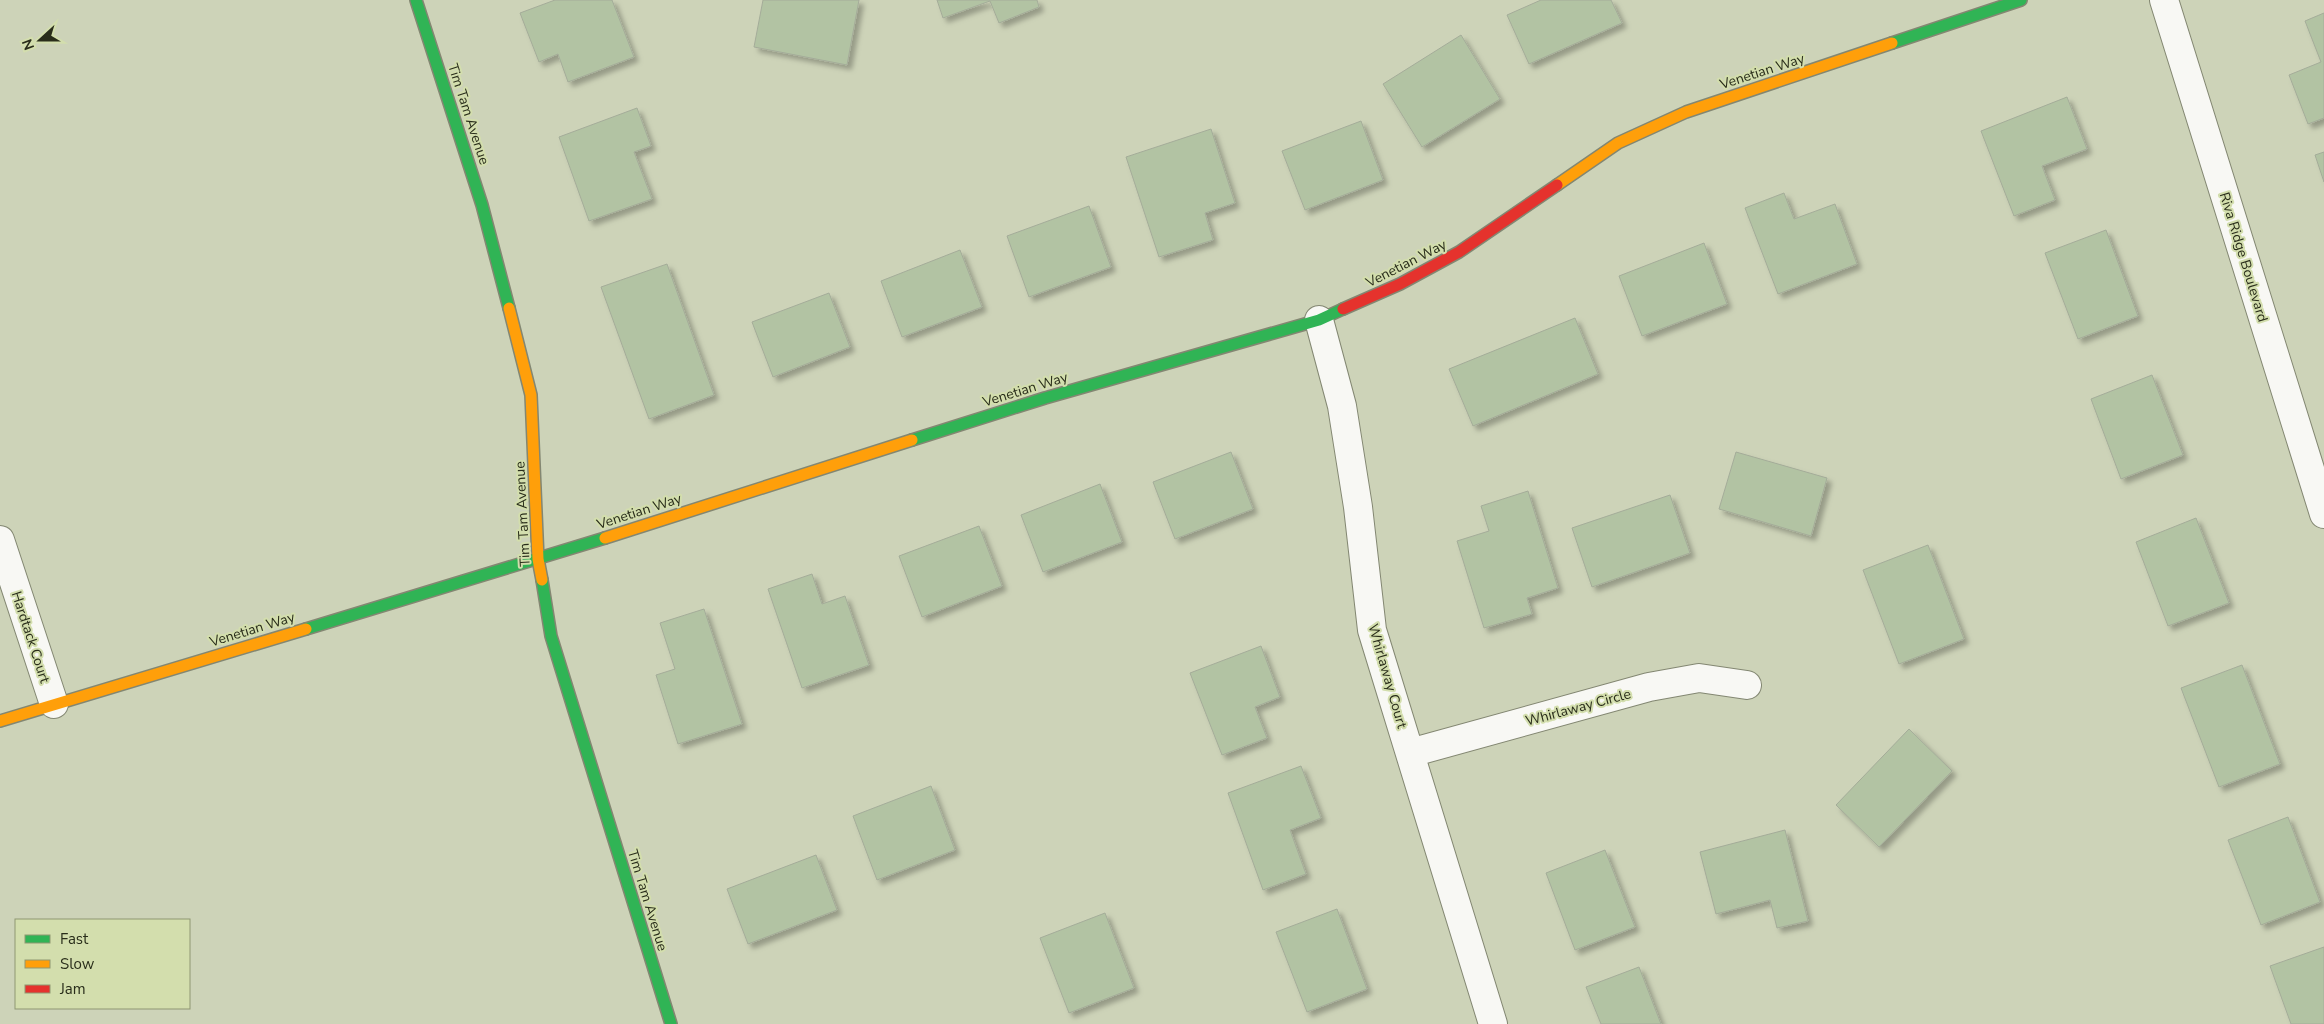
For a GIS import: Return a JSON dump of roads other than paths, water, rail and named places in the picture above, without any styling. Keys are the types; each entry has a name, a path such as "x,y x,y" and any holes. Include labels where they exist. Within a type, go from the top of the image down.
{"street":[{"name":"Tim Tam Avenue","path":"416,0 482,205 531,395 538,559 551,636 671,1024"},
{"name":"Venetian Way","path":"0,721 538,559 1044,398 1319,320 1400,284 1459,252 1618,143 1686,112 2020,0"},
{"name":"Riva Ridge Boulevard","path":"2164,0 2324,514"},
{"name":"Whirlaway Court","path":"1319,320 1342,406 1358,507 1372,630 1493,1024"},
{"name":"Hardtack Court","path":"0,540 54,704"},
{"name":"Whirlaway Circle","path":"1410,753 1649,687 1698,678 1747,684"}]}
